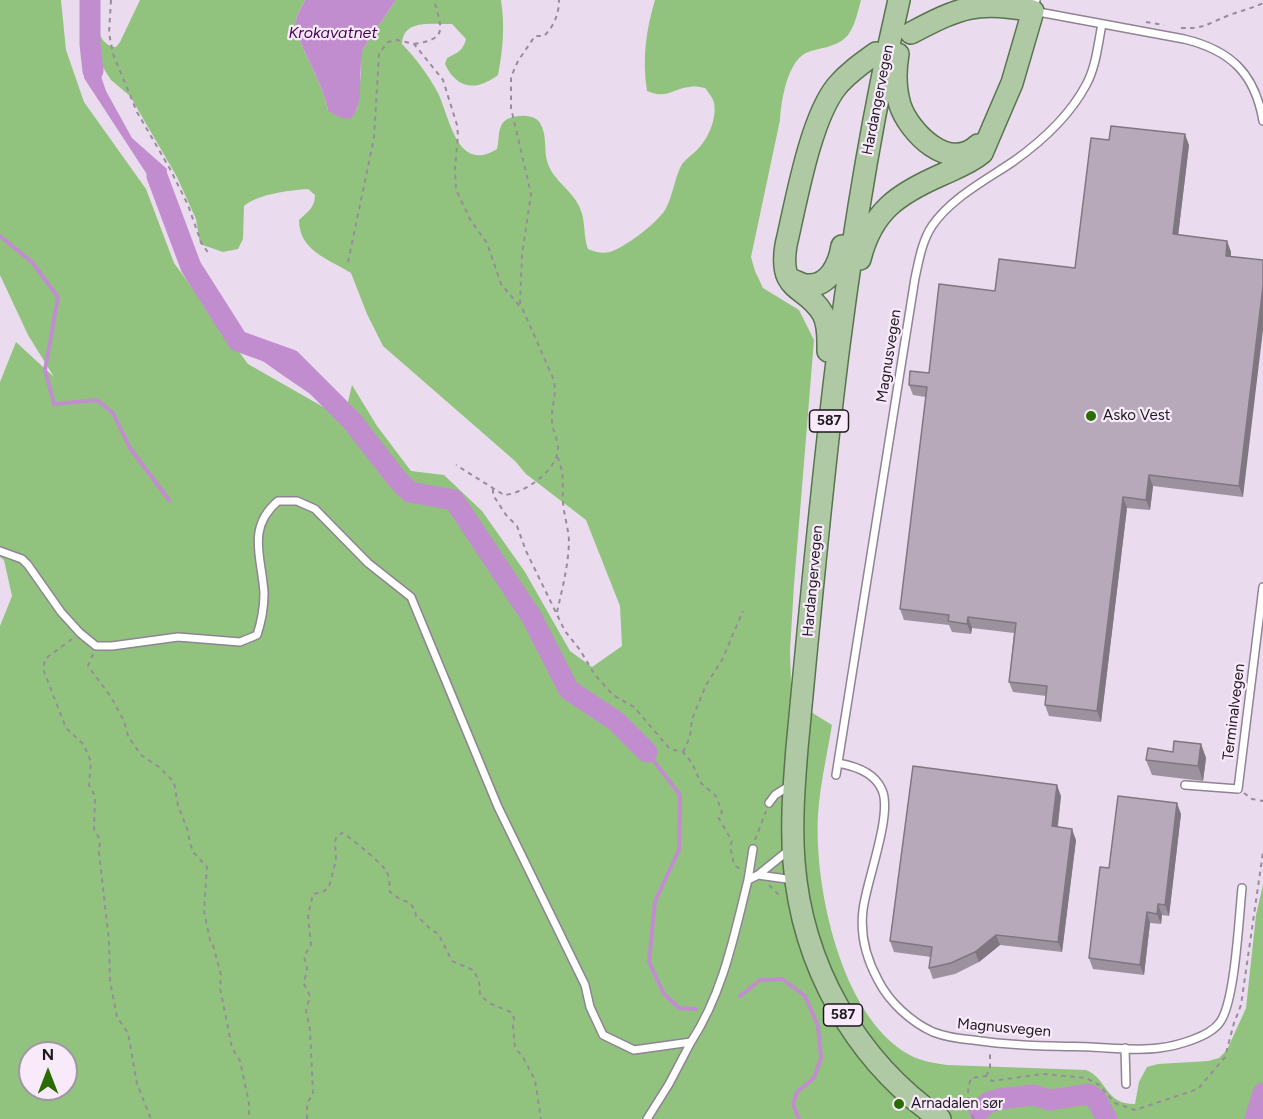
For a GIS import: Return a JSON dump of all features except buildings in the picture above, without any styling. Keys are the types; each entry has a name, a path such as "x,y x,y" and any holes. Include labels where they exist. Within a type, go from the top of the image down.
{"main road":[{"name":"Hardangervegen","path":"899,0 873,117 846,282 819,521 795,784 793,847 803,919 824,979 842,1014 877,1063 911,1096 940,1119"},
{"path":"909,0 896,74 898,98 907,122 930,146 952,154 974,148 991,132"},
{"name":"587","path":"826,454 841,405 855,282 863,245 869,232 881,213 900,196 973,161 982,153 1019,63 1035,5"},
{"path":"911,33 939,18 972,7 1035,5"},
{"path":"789,279 784,267 786,245 819,120 836,87 876,53"},
{"name":"587","path":"789,279 809,285 827,279 834,271 840,256 859,146 873,117"},
{"name":"587","path":"789,279 794,287 821,312 826,321 828,336 817,457 819,521"}],"lane":[{"path":"1035,5 1102,24 1205,44 1218,50 1233,61 1251,84 1257,96 1263,121"},
{"name":"Magnusvegen","path":"836,775 915,278 924,244 930,228 938,218 976,186 1016,159 1058,123 1080,95 1092,73 1102,24"},
{"path":"0,551 28,565 61,612 80,633 96,646 178,637 240,642 257,635 263,616 264,591 258,551 260,526 268,510 278,501 297,501 315,509 368,563 411,597 498,807 585,985 590,1007 603,1035 634,1050 691,1042"},
{"name":"Terminalvegen","path":"1238,789 1263,587"},
{"name":"Magnusvegen","path":"838,763 856,767 876,780 885,798 882,825 865,895 862,929 869,963 879,983 906,1014 935,1033 991,1043 1125,1048 1159,1048 1200,1038 1220,1023 1229,1002 1242,888"},
{"path":"770,803 781,790 795,784"},
{"path":"1185,784 1238,789"},
{"path":"748,880 758,875 793,847"},
{"path":"646,1119 669,1084 705,1020 717,990 734,940 753,849"},
{"path":"758,875 796,880"},
{"path":"1125,1048 1126,1084"}],"path":[{"path":"111,0 109,33 113,54 137,112 178,185 201,242 209,254"},
{"path":"348,262 374,138 379,53 388,42 397,40 414,44 426,43 436,38 441,31 434,0"},
{"path":"520,304 522,255 531,194 511,108 511,77 532,39 536,36 544,36 552,26 558,11 559,0"},
{"path":"1181,28 1196,29 1210,25 1228,15 1263,3"},
{"path":"1143,22 1170,27"},
{"path":"414,44 443,80 450,100 458,135 454,179 460,202 487,243 501,284 520,304 554,383 555,399 552,418 558,448 557,456 546,473 525,489 508,495 493,489 456,465"},
{"path":"557,456 564,474 562,487 564,519 569,540 567,565 557,612"},
{"path":"493,489 493,495 506,515 517,525 526,551 566,631 595,675 613,694 634,707 670,749 683,752 692,763 701,783 717,796 722,812 718,817 732,841 730,846 734,865 748,880"},
{"path":"683,752 690,737 692,719 706,685 722,660 743,611"},
{"path":"80,633 51,653 45,659 43,669 66,728 84,745 91,762 89,785 95,796 94,829 100,840 100,863 109,941 110,981 117,1017 128,1033 136,1084 151,1119"},
{"path":"96,646 88,666 111,697 124,721 128,736 141,755 159,767 174,782 178,806 188,831 190,844 194,853 207,867 204,911 221,975 220,988 232,1048 240,1061 249,1103 249,1119"},
{"path":"1238,789 1252,799 1263,801"},
{"path":"753,849 760,824 770,803"},
{"path":"308,1119 308,1103 313,1094 310,1029 306,1011 310,996 304,984 307,968 304,956 311,945 308,915 313,894 323,892 329,887 336,860 335,841 342,833 354,839 384,866 390,892 401,900 409,902 416,916 424,921 433,932 438,933 452,961 474,970 479,980 480,995 489,1003 511,1012 514,1018 515,1048 523,1057 535,1080 541,1119"},
{"path":"974,1119 968,1106 968,1088 971,1078 986,1076 992,1081 1043,1074 1086,1078 1099,1085 1115,1103 1135,1110 1198,1089 1225,1057 1241,1005 1263,852"},
{"path":"986,1076 990,1069 991,1043"}],"green space":[{"path":"0,0 61,0 66,50 84,102 146,189 174,263 248,364 351,421 347,406 352,385 377,426 411,471 444,475 482,511 525,572 570,651 592,667 622,646 620,606 586,520 526,474 515,461 383,346 367,314 351,273 317,253 310,247 300,231 299,220 312,207 315,199 315,195 308,189 257,198 244,206 243,239 238,249 223,252 200,244 196,219 177,177 130,96 111,80 100,63 92,36 93,0 97,0 100,36 109,45 116,47 140,0 305,0 298,13 296,29 326,100 328,111 357,110 361,74 360,57 396,0 501,0 503,38 498,75 483,84 462,83 455,79 445,64 447,58 461,49 466,39 452,24 429,24 414,27 408,30 402,44 426,73 438,93 457,140 464,149 473,154 483,155 497,149 500,128 508,119 526,116 537,119 544,133 547,159 551,170 580,208 588,249 604,253 616,250 631,240 661,215 668,205 681,166 705,140 714,116 713,101 705,88 684,88 665,94 647,91 646,45 655,0 861,0 848,35 834,45 806,53 799,58 790,73 786,83 751,257 763,288 799,310 814,340 794,585 790,650 791,684 797,700 832,725 819,804 818,844 827,912 836,947 849,981 865,1011 885,1036 908,1054 922,1060 947,1065 1086,1070 1099,1079 1117,1100 1135,1104 1139,1082 1147,1067 1158,1064 1208,1061 1219,1058 1227,1050 1246,1008 1256,915 1263,885 1263,1119 0,1119 0,626 12,596 4,560 0,557 0,382 16,342 54,377 28,335 0,275"}],"water":[{"name":"Krokavatnet","path":"305,0 396,0 363,49 360,96 355,113 350,119 341,118 328,111 326,100 299,39 296,21"},
{"path":"90,44 106,91 132,138 167,169 165,202 84,78"},
{"path":"238,341 272,351 318,378 336,393 352,421 347,420 270,366"}],"waterway":[{"path":"90,0 90,44 93,71"},
{"path":"157,176 191,267 238,341 291,360 352,421 397,479 410,492 454,500 531,616 569,690 616,721 647,752"},
{"path":"0,236 32,262 58,297 45,370 54,404 97,400 113,413 130,448 169,500"},
{"path":"647,752 680,795 679,850 655,901 649,962 664,994 679,1008 696,1009"},
{"path":"740,996 760,980 782,979 805,996 818,1026 821,1058 814,1078 797,1092 793,1104 799,1119"},
{"path":"1255,1119 1263,1093"},
{"path":"979,1111 989,1102 1000,1099 1033,1095 1050,1100 1088,1094 1096,1099 1107,1119"}],"place":[{"name":"Asko Vest","path":"1091,416"},
{"name":"Arnadalen sør","path":"899,1104"}]}
